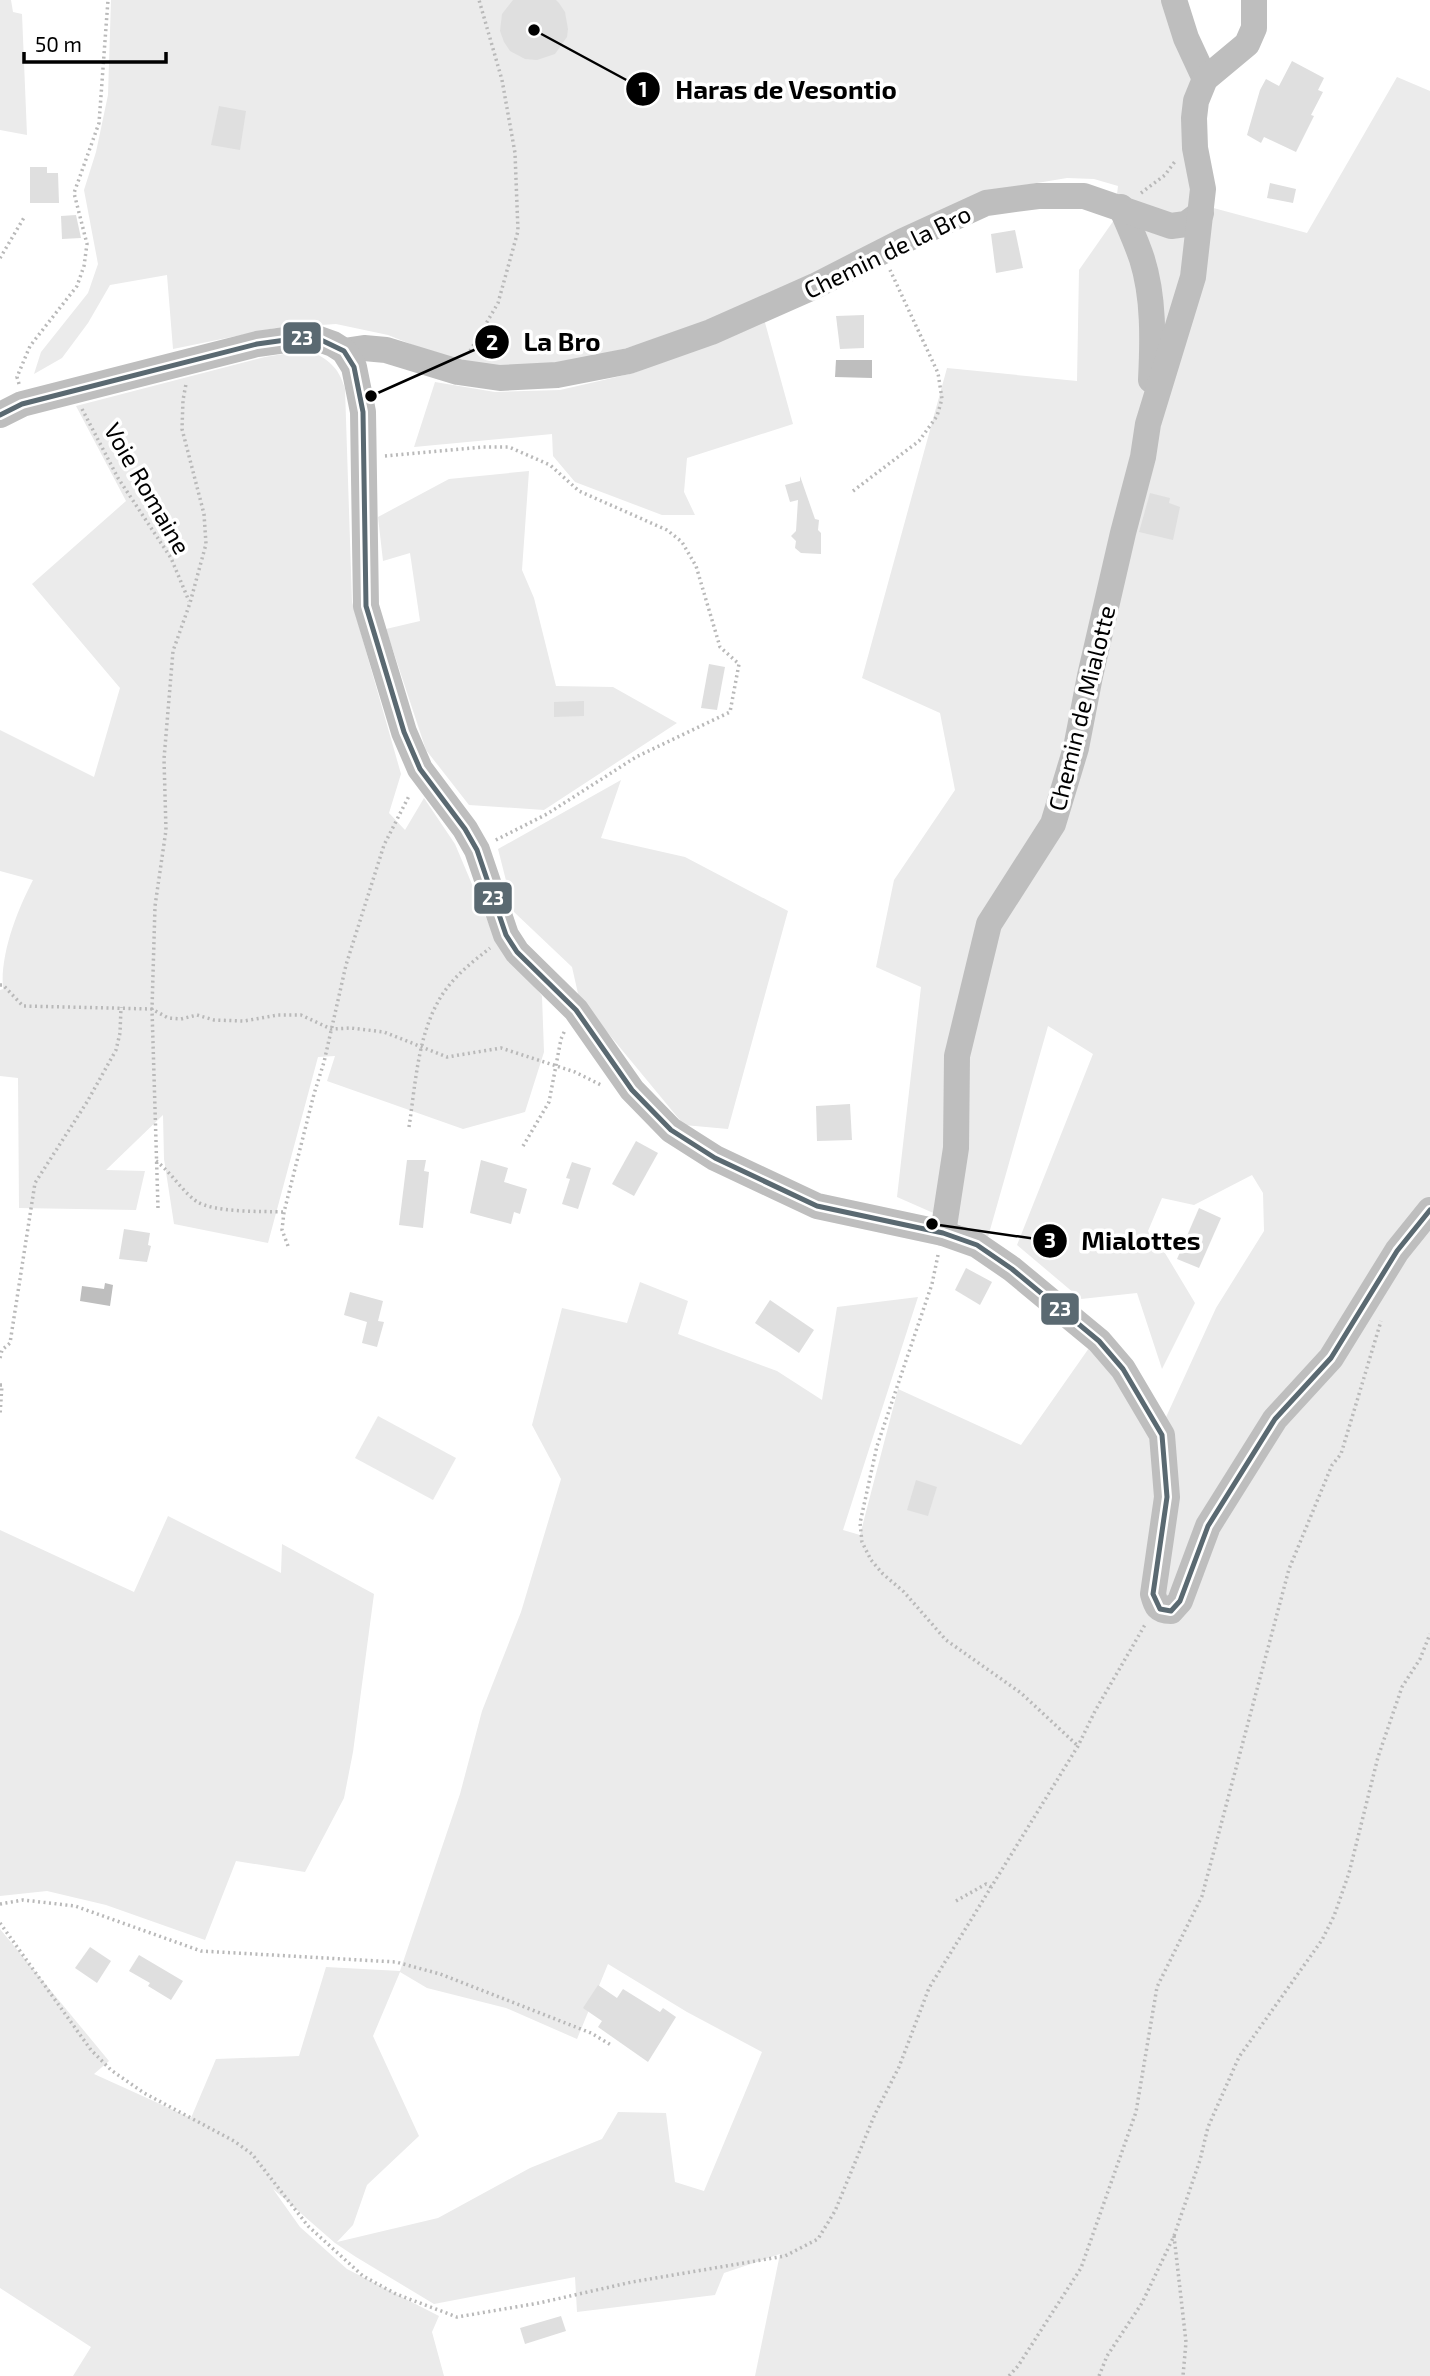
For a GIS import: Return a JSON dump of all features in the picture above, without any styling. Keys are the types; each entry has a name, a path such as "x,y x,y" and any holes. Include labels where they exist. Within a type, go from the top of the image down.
{"street":[{"path":"1174,0 1186,38 1205,79"},
{"path":"1201,213 1203,189 1194,128 1196,101 1205,79 1247,44 1255,28 1257,4"},
{"name":"Chemin de la Bro","path":"344,351 364,348 386,350 458,372 500,378 557,375 629,361 711,332 815,286 986,203 1038,196 1084,196 1171,226 1186,224 1201,213"},
{"path":"1115,205 1142,258 1150,290 1153,345 1148,424"},
{"name":"Chemin de Mialotte","path":"943,1233 956,1148 957,1056 989,923 1053,824 1076,748 1090,676 1143,457 1148,424 1193,277 1201,213"},
{"path":"11,409 257,344 300,338 333,344 344,351 354,367 361,397 366,606 404,732 421,769 477,850 506,935 517,952 576,1010 632,1090 671,1130 715,1158 817,1206 943,1233 977,1245 1012,1269 1098,1341 1123,1369 1162,1436 1167,1497 1153,1594 1156,1606 1162,1611 1171,1611 1180,1601 1208,1526 1275,1419 1331,1358 1397,1251 1430,1210"}],"path":[{"path":"11,409 17,377 30,346 78,286 84,265 87,244 75,193 99,123 108,0"},
{"path":"458,372 498,303 518,231 515,153 502,80 479,0"},
{"path":"1115,205 1159,180 1176,160 1194,128"},
{"path":"0,258 25,216"},
{"path":"853,491 919,441 937,416 942,399 938,373 881,253"},
{"path":"158,1208 152,1009 155,906 166,830 164,759 173,651 206,544 204,514 182,429 183,400 191,362"},
{"name":"Voie Romaine","path":"73,392 118,478 171,558 190,603"},
{"path":"363,457 509,447 550,465 579,491 667,530 682,542 696,566 720,646 739,664 730,712 636,757 547,814 477,850"},
{"path":"288,1246 282,1230 284,1212 346,965 384,845 421,769"},
{"path":"409,1127 422,1045 433,1010 447,987 472,962 506,935"},
{"path":"0,985 23,1006 152,1009 168,1018 181,1019 197,1015 214,1020 244,1021 278,1015 302,1015 331,1029 351,1028 384,1032 447,1057 501,1048 575,1072 609,1088 632,1090"},
{"path":"0,1358 2,1350 10,1343 35,1183 87,1102 116,1050 121,1007"},
{"path":"523,1146 549,1102 561,1039 576,1010"},
{"path":"156,1161 169,1171 195,1200 208,1207 284,1212"},
{"path":"943,1233 932,1283 877,1446 864,1496 860,1523 862,1542 871,1560 904,1592 946,1640 1021,1693 1078,1746"},
{"path":"1009,2376 1081,2268 1136,2112 1157,1987 1202,1896 1289,1569 1332,1465 1341,1454 1382,1316"},
{"path":"0,1385 0,1415"},
{"path":"0,1923 91,2050 111,2070 145,2093 234,2141 252,2154 308,2226 363,2276 396,2294 457,2316 785,2256 818,2239 835,2211 875,2114 899,2067 929,1988 1078,1746 1095,1711 1156,1606"},
{"path":"1099,2376 1107,2356 1142,2303 1174,2236 1200,2160 1208,2127 1238,2057 1322,1940 1334,1916 1349,1873 1378,1757 1402,1687 1420,1660 1430,1634"},
{"path":"956,1901 986,1884 990,1887"},
{"path":"0,1904 23,1900 75,1906 201,1951 396,1962 440,1974 591,2033 611,2046"},
{"path":"1174,2236 1186,2342 1183,2376"}],"shaded area":[{"path":"0,0 11,0 13,12 22,14 27,135 0,130"},
{"path":"111,0 1164,0 1192,73 1185,119 1206,206 1307,233 1397,77 1430,91 1430,2376 755,2376 780,2254 724,2273 715,2295 577,2312 575,2277 434,2304 335,2243 273,2189 300,2227 347,2269 439,2316 432,2332 444,2376 73,2376 91,2347 0,2288 0,1929 109,2061 94,2074 191,2118 216,2059 299,2056 326,1967 400,1971 460,1794 482,1711 521,1612 561,1479 532,1425 562,1308 627,1323 640,1282 688,1301 678,1334 777,1371 822,1400 837,1307 918,1297 843,1530 860,1535 898,1389 1021,1445 1089,1348 1123,1374 1156,1439 1216,1308 1264,1231 1263,1193 1252,1175 1194,1205 1162,1198 1148,1231 1153,1243 1165,1253 1195,1303 1162,1369 1137,1293 1081,1299 1017,1245 1093,1054 1048,1026 988,1237 897,1197 921,987 876,967 894,880 955,790 940,713 862,678 947,368 1077,381 1079,270 1114,220 1118,186 1094,179 1067,178 1007,188 695,328 557,365 497,367 443,357 388,335 336,324 275,328 173,349 167,275 110,285 88,323 62,358 34,374 41,352 88,293 98,264 84,190 96,152 108,95","holes":["608,1964 687,2012 762,2052 704,2191 675,2182 666,2113 618,2112 602,2139 530,2168 438,2218 337,2242 353,2225 367,2185 419,2136 373,2036 400,1972 427,1988 506,2008 577,2039"]},
{"path":"764,319 793,424 687,458 684,492 695,515 662,515 575,482 553,456 552,434 414,447 435,382 495,392 560,390 634,373"},
{"path":"308,350 332,365 340,375 345,389 352,602 401,774 389,813 405,830 424,798 455,844 493,934 542,996 544,1052 525,1112 463,1129 327,1081 335,1056 318,1057 268,1243 174,1224 164,1159 163,1115 106,1170 145,1171 136,1210 19,1208 18,1078 0,1076 0,990 3,989 4,962 11,933 33,880 0,871 0,730 94,777 120,688 32,584 126,501 76,406 265,357"},
{"path":"836,360 872,360 872,378 835,377"},
{"path":"529,471 522,570 534,598 556,686 613,687 677,723 544,810 469,805 426,750 386,629 420,621 410,553 383,561 378,517 449,479"},
{"path":"621,780 601,838 685,857 788,911 728,1129 684,1125 579,998 572,967 514,912 498,849"},
{"path":"105,1283 113,1285 110,1306 80,1301 82,1286 104,1289"},
{"path":"378,1416 456,1458 433,1500 355,1458"},
{"path":"168,1516 281,1573 282,1544 374,1594 353,1752 344,1798 305,1872 236,1861 205,1940 106,1905 47,1891 0,1896 0,1530 134,1592"}],"building":[{"path":"513,0 556,0 559,3 565,12 568,29 567,37 555,54 537,60 525,59 510,51 500,31 502,14"},
{"path":"1292,61 1324,78 1318,90 1323,92 1311,115 1314,116 1296,152 1264,137 1261,143 1247,135 1260,90 1266,79 1279,86"},
{"path":"219,106 246,111 240,150 211,145"},
{"path":"30,167 47,167 47,173 58,173 59,203 30,203"},
{"path":"1270,183 1296,189 1293,203 1267,198"},
{"path":"76,215 81,238 62,239 61,216"},
{"path":"1015,230 1023,268 996,273 991,234"},
{"path":"864,315 864,348 840,349 836,316"},
{"path":"800,476 815,519 819,520 821,554 801,553 795,548 796,541 791,536 796,531 798,500 790,502 785,485 800,481"},
{"path":"1150,493 1170,498 1169,503 1180,507 1173,540 1139,532"},
{"path":"709,664 725,667 717,710 701,708"},
{"path":"584,701 584,716 554,717 554,702"},
{"path":"850,1104 852,1140 817,1141 816,1106"},
{"path":"636,1141 658,1153 634,1196 612,1184"},
{"path":"407,1160 426,1160 424,1171 429,1172 423,1228 399,1225"},
{"path":"481,1160 508,1168 504,1182 527,1189 520,1214 514,1212 511,1224 470,1213"},
{"path":"572,1162 591,1168 578,1209 562,1204 570,1179 566,1178"},
{"path":"1199,1208 1221,1218 1199,1268 1177,1259"},
{"path":"124,1229 150,1233 148,1245 151,1246 147,1262 119,1259"},
{"path":"966,1268 992,1282 980,1305 955,1290"},
{"path":"350,1292 383,1301 378,1321 384,1322 377,1347 362,1343 367,1322 344,1315"},
{"path":"770,1300 814,1330 799,1353 755,1323"},
{"path":"916,1480 937,1487 928,1516 907,1510"},
{"path":"90,1947 111,1961 97,1983 75,1968"},
{"path":"139,1955 183,1981 171,2000 129,1971"},
{"path":"598,1985 617,1998 623,1989 660,2012 663,2008 676,2017 648,2062 598,2027 602,2021 583,2008"},
{"path":"561,2316 566,2331 525,2344 520,2328"}],"transit line":[{"name":"23","path":"0,415 22,404 257,344 300,338 319,339 344,351 354,367 363,412 366,606 404,732 420,769 465,829 477,850 506,935 517,952 576,1010 632,1090 671,1130 715,1158 817,1206 943,1233 977,1245 1012,1269 1099,1341 1123,1369 1162,1435 1167,1497 1153,1594 1160,1609 1171,1611 1180,1601 1208,1526 1275,1419 1331,1358 1397,1251 1430,1210"}],"place":[{"name":"Haras de Vesontio","path":"534,30"},
{"name":"La Bro","path":"371,396"},
{"name":"Mialottes","path":"932,1224"}]}
